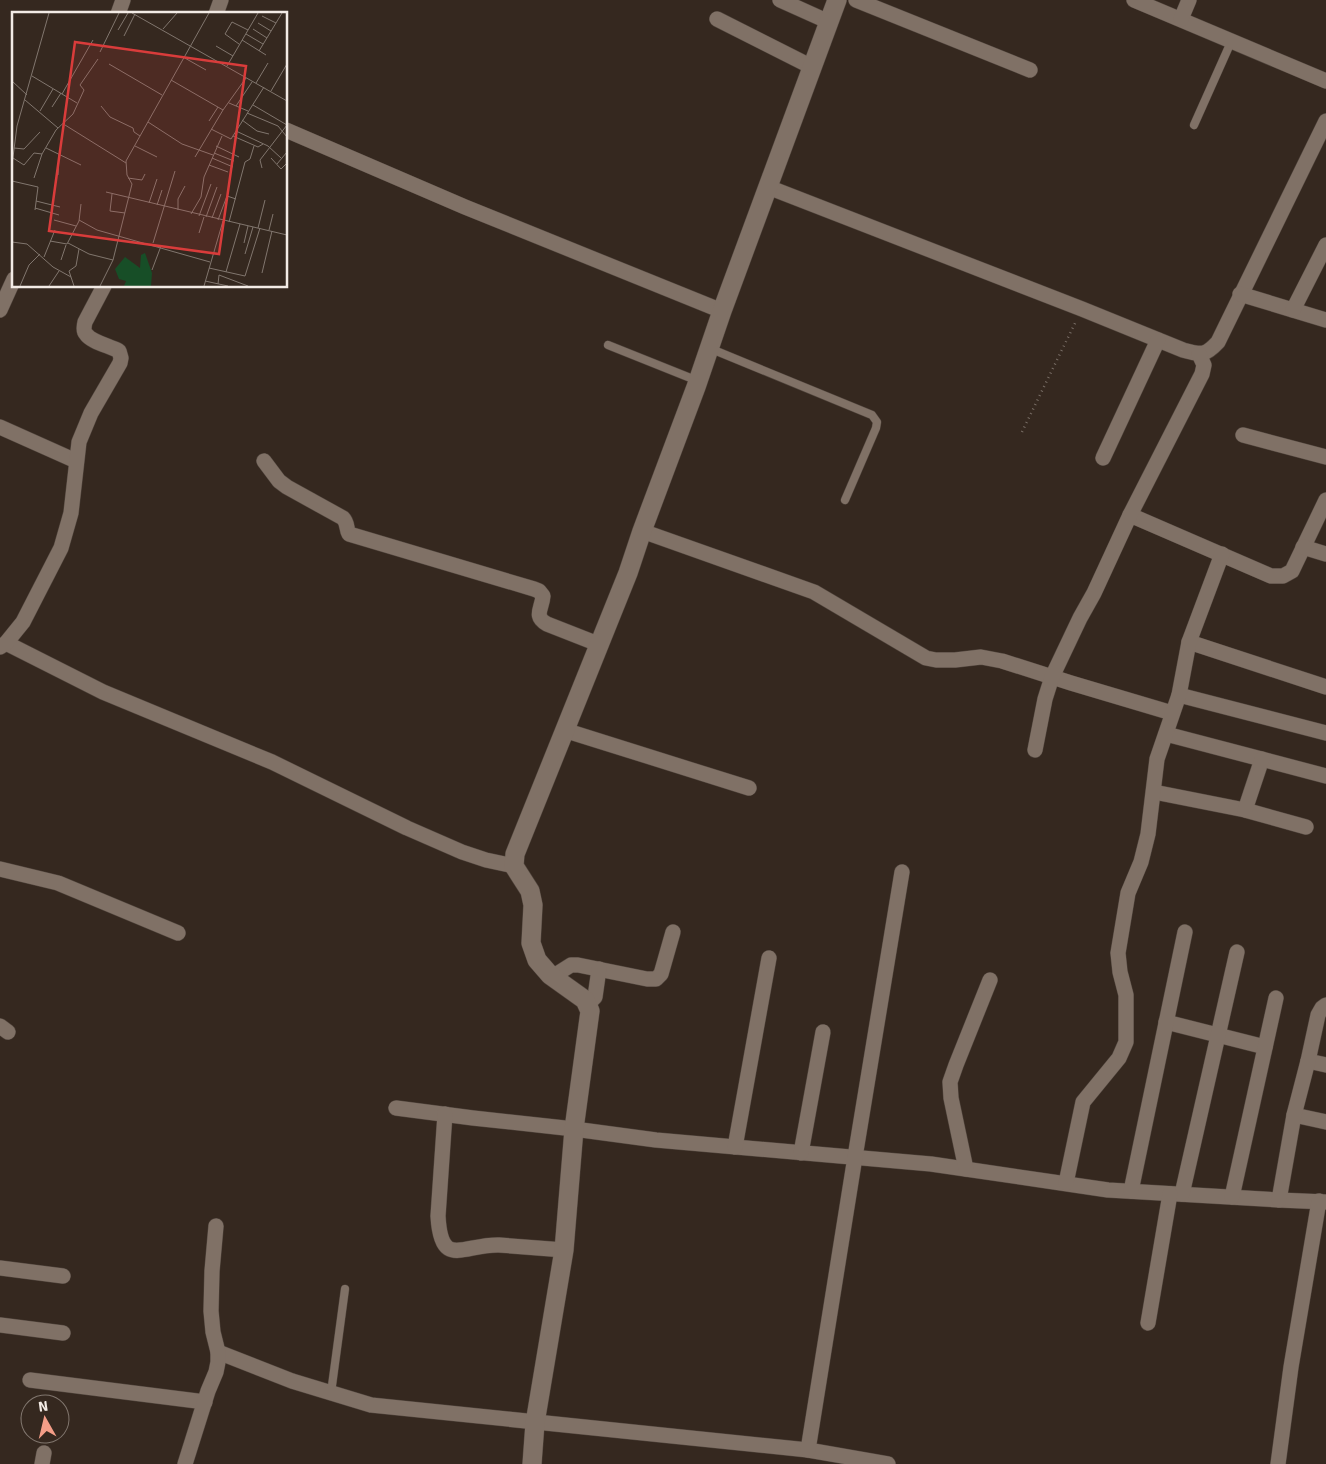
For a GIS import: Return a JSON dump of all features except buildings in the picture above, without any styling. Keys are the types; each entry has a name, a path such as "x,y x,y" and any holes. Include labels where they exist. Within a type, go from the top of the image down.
{"street":[{"path":"119,12 123,0"},
{"path":"217,12 221,0"},
{"path":"780,0 829,22"},
{"path":"599,969 595,997 591,1001 585,1000 552,977 537,960 530,943 533,905 530,891 514,866 514,854 628,573 722,310 837,0"},
{"path":"856,0 1030,70"},
{"path":"1134,0 1326,81"},
{"path":"1181,19 1189,0"},
{"path":"717,19 812,67"},
{"path":"768,187 1082,308 1183,350 1199,354 1209,351 1218,342 1326,121"},
{"path":"288,131 465,208 722,310"},
{"path":"1293,310 1326,244"},
{"path":"0,310 12,283"},
{"path":"103,288 85,322 85,334 94,341 119,351 120,363 85,426 79,442 71,513 61,548 23,622 3,645 103,692 272,762 407,828 462,852 514,866"},
{"path":"1240,294 1326,320"},
{"path":"1103,458 1158,340"},
{"path":"1035,750 1045,699 1052,677 1130,515 1202,374 1204,365 1199,354"},
{"path":"0,427 76,461"},
{"path":"1243,435 1326,457"},
{"path":"264,461 279,481 287,487 343,518 346,521 349,534 539,591 543,596 539,612 539,617 542,621 598,644"},
{"path":"1130,515 1271,576 1283,576 1292,571 1325,503"},
{"path":"642,531 814,592 926,658 955,660 981,657 1002,661 1172,713"},
{"path":"1303,548 1326,554"},
{"path":"1066,1183 1083,1102 1119,1058 1126,1042 1126,996 1120,972 1118,953 1128,893 1145,848 1157,759 1179,695 1189,642 1222,554"},
{"path":"1189,642 1326,687"},
{"path":"1179,695 1326,733"},
{"path":"564,730 750,788"},
{"path":"1166,734 1326,776"},
{"path":"1245,810 1262,759"},
{"path":"1154,792 1245,810 1306,827"},
{"path":"0,870 58,883 178,933"},
{"path":"808,1450 902,872"},
{"path":"552,977 571,965 578,965 647,979 656,979 661,974 673,932"},
{"path":"1131,1191 1186,932"},
{"path":"1148,1323 1176,1194 1218,1036 1237,952"},
{"path":"735,1147 769,958"},
{"path":"966,1168 951,1098 950,1082 990,980"},
{"path":"1232,1197 1276,998"},
{"path":"532,1464 535,1423 564,1250 574,1129 590,1011 585,1000"},
{"path":"1279,1200 1294,1115 1318,1014 1326,1005"},
{"path":"1166,1022 1265,1047"},
{"path":"801,1153 823,1032"},
{"path":"1308,1061 1326,1065"},
{"path":"396,1108 656,1140 966,1168 1108,1190 1322,1201 1291,1367 1278,1464"},
{"path":"445,1114 438,1230 446,1248 459,1250 492,1244 564,1250"},
{"path":"1294,1115 1326,1122"},
{"path":"184,1464 216,1372 218,1352 213,1332 211,1311 216,1226"},
{"path":"0,1268 63,1276"},
{"path":"0,1325 64,1333"},
{"path":"218,1352 292,1381 371,1405 808,1450 888,1464"},
{"path":"30,1380 205,1402"}],"lane":[{"path":"1194,125 1231,42"},
{"path":"608,344 698,381"},
{"path":"709,348 872,415 877,422 876,428 845,500"},
{"path":"331,1393 345,1289"}],"path":[{"path":"1022,432 1082,308"}]}
